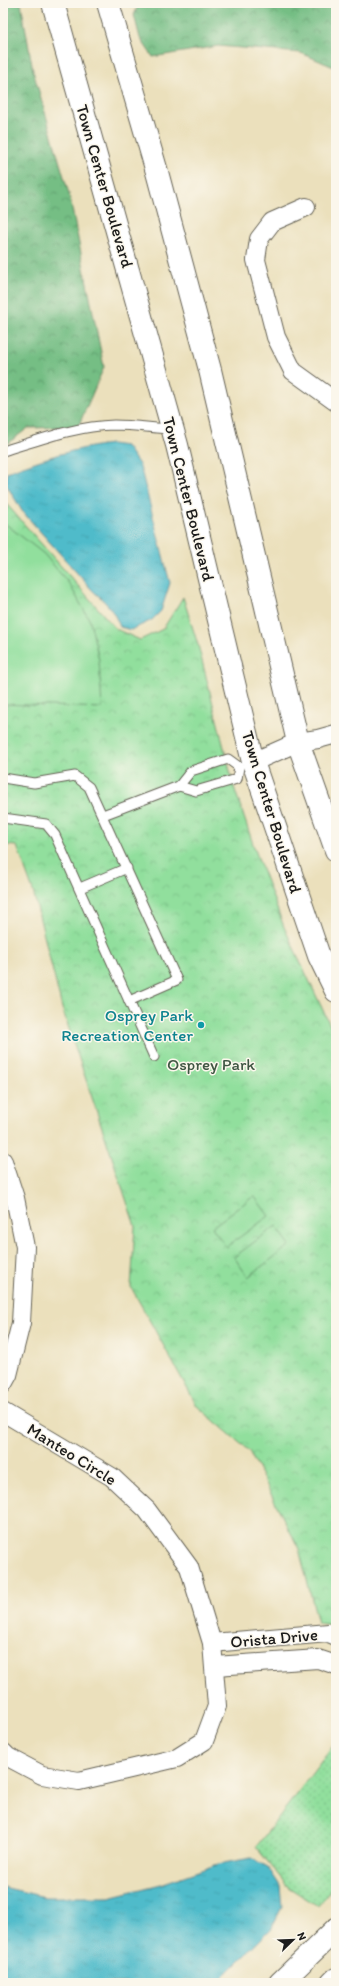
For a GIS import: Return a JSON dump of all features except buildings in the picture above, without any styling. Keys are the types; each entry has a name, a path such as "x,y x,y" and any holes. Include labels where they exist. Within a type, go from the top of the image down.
{"street":[{"name":"Town Center Boulevard","path":"53,3 172,429 246,764 319,956 336,991"},
{"path":"111,13 210,370 298,742 336,850"},
{"path":"306,207 272,222 259,238 256,260 276,337 293,371 336,402"},
{"path":"246,764 298,742 336,734"},
{"path":"3,1161 15,1198 25,1247 21,1323 8,1375 3,1384"},
{"name":"Manteo Circle","path":"3,1412 112,1477 147,1510 189,1567 212,1643 217,1706 204,1741 177,1758 79,1781 42,1775 8,1757 3,1752"},
{"name":"Orista Drive","path":"212,1643 329,1633 336,1636"},
{"name":"Orista Drive","path":"215,1666 318,1659 336,1665"},
{"path":"280,1983 336,1929"},
{"path":"332,1983 336,1979"}],"lane":[{"path":"3,451 51,436 114,425 172,429"},
{"path":"103,814 178,786 191,771 228,759 246,764 236,779 196,791 178,786"},
{"path":"3,778 34,783 75,776 90,787 177,980 129,1001"},
{"path":"3,818 46,824 55,834 154,1057"},
{"path":"80,888 127,868"}],"green space":[{"path":"3,3 21,3 33,71 69,194 104,367 78,427 28,428 3,447"},
{"path":"139,3 336,3 336,68 301,53 218,46 153,57 140,38 134,15"},
{"name":"Osprey Park","path":"3,500 116,629 140,640 163,629 183,597 198,645 234,787 254,847 284,927 336,1038 336,1626 318,1623 299,1549 249,1451 197,1406 131,1287 135,1226 62,1008 33,891 17,846 3,845"},
{"path":"3,522 44,554 70,585 90,621 99,660 102,708 3,704"},
{"path":"254,1196 269,1216 226,1247 212,1227"},
{"path":"276,1226 290,1245 248,1277 234,1257"},
{"path":"336,1742 336,1884 318,1906 288,1887 256,1847"}],"water":[{"path":"111,444 126,446 140,466 170,583 161,611 152,620 131,630 120,627 115,616 106,603 93,591 22,511 6,484 7,472 84,448"},
{"path":"251,1858 268,1867 280,1886 282,1907 271,1929 217,1983 3,1983 3,1887 45,1897 109,1897 161,1884 218,1864"}],"place":[{"name":"Osprey Park Recreation Center","path":"201,1025"}]}
